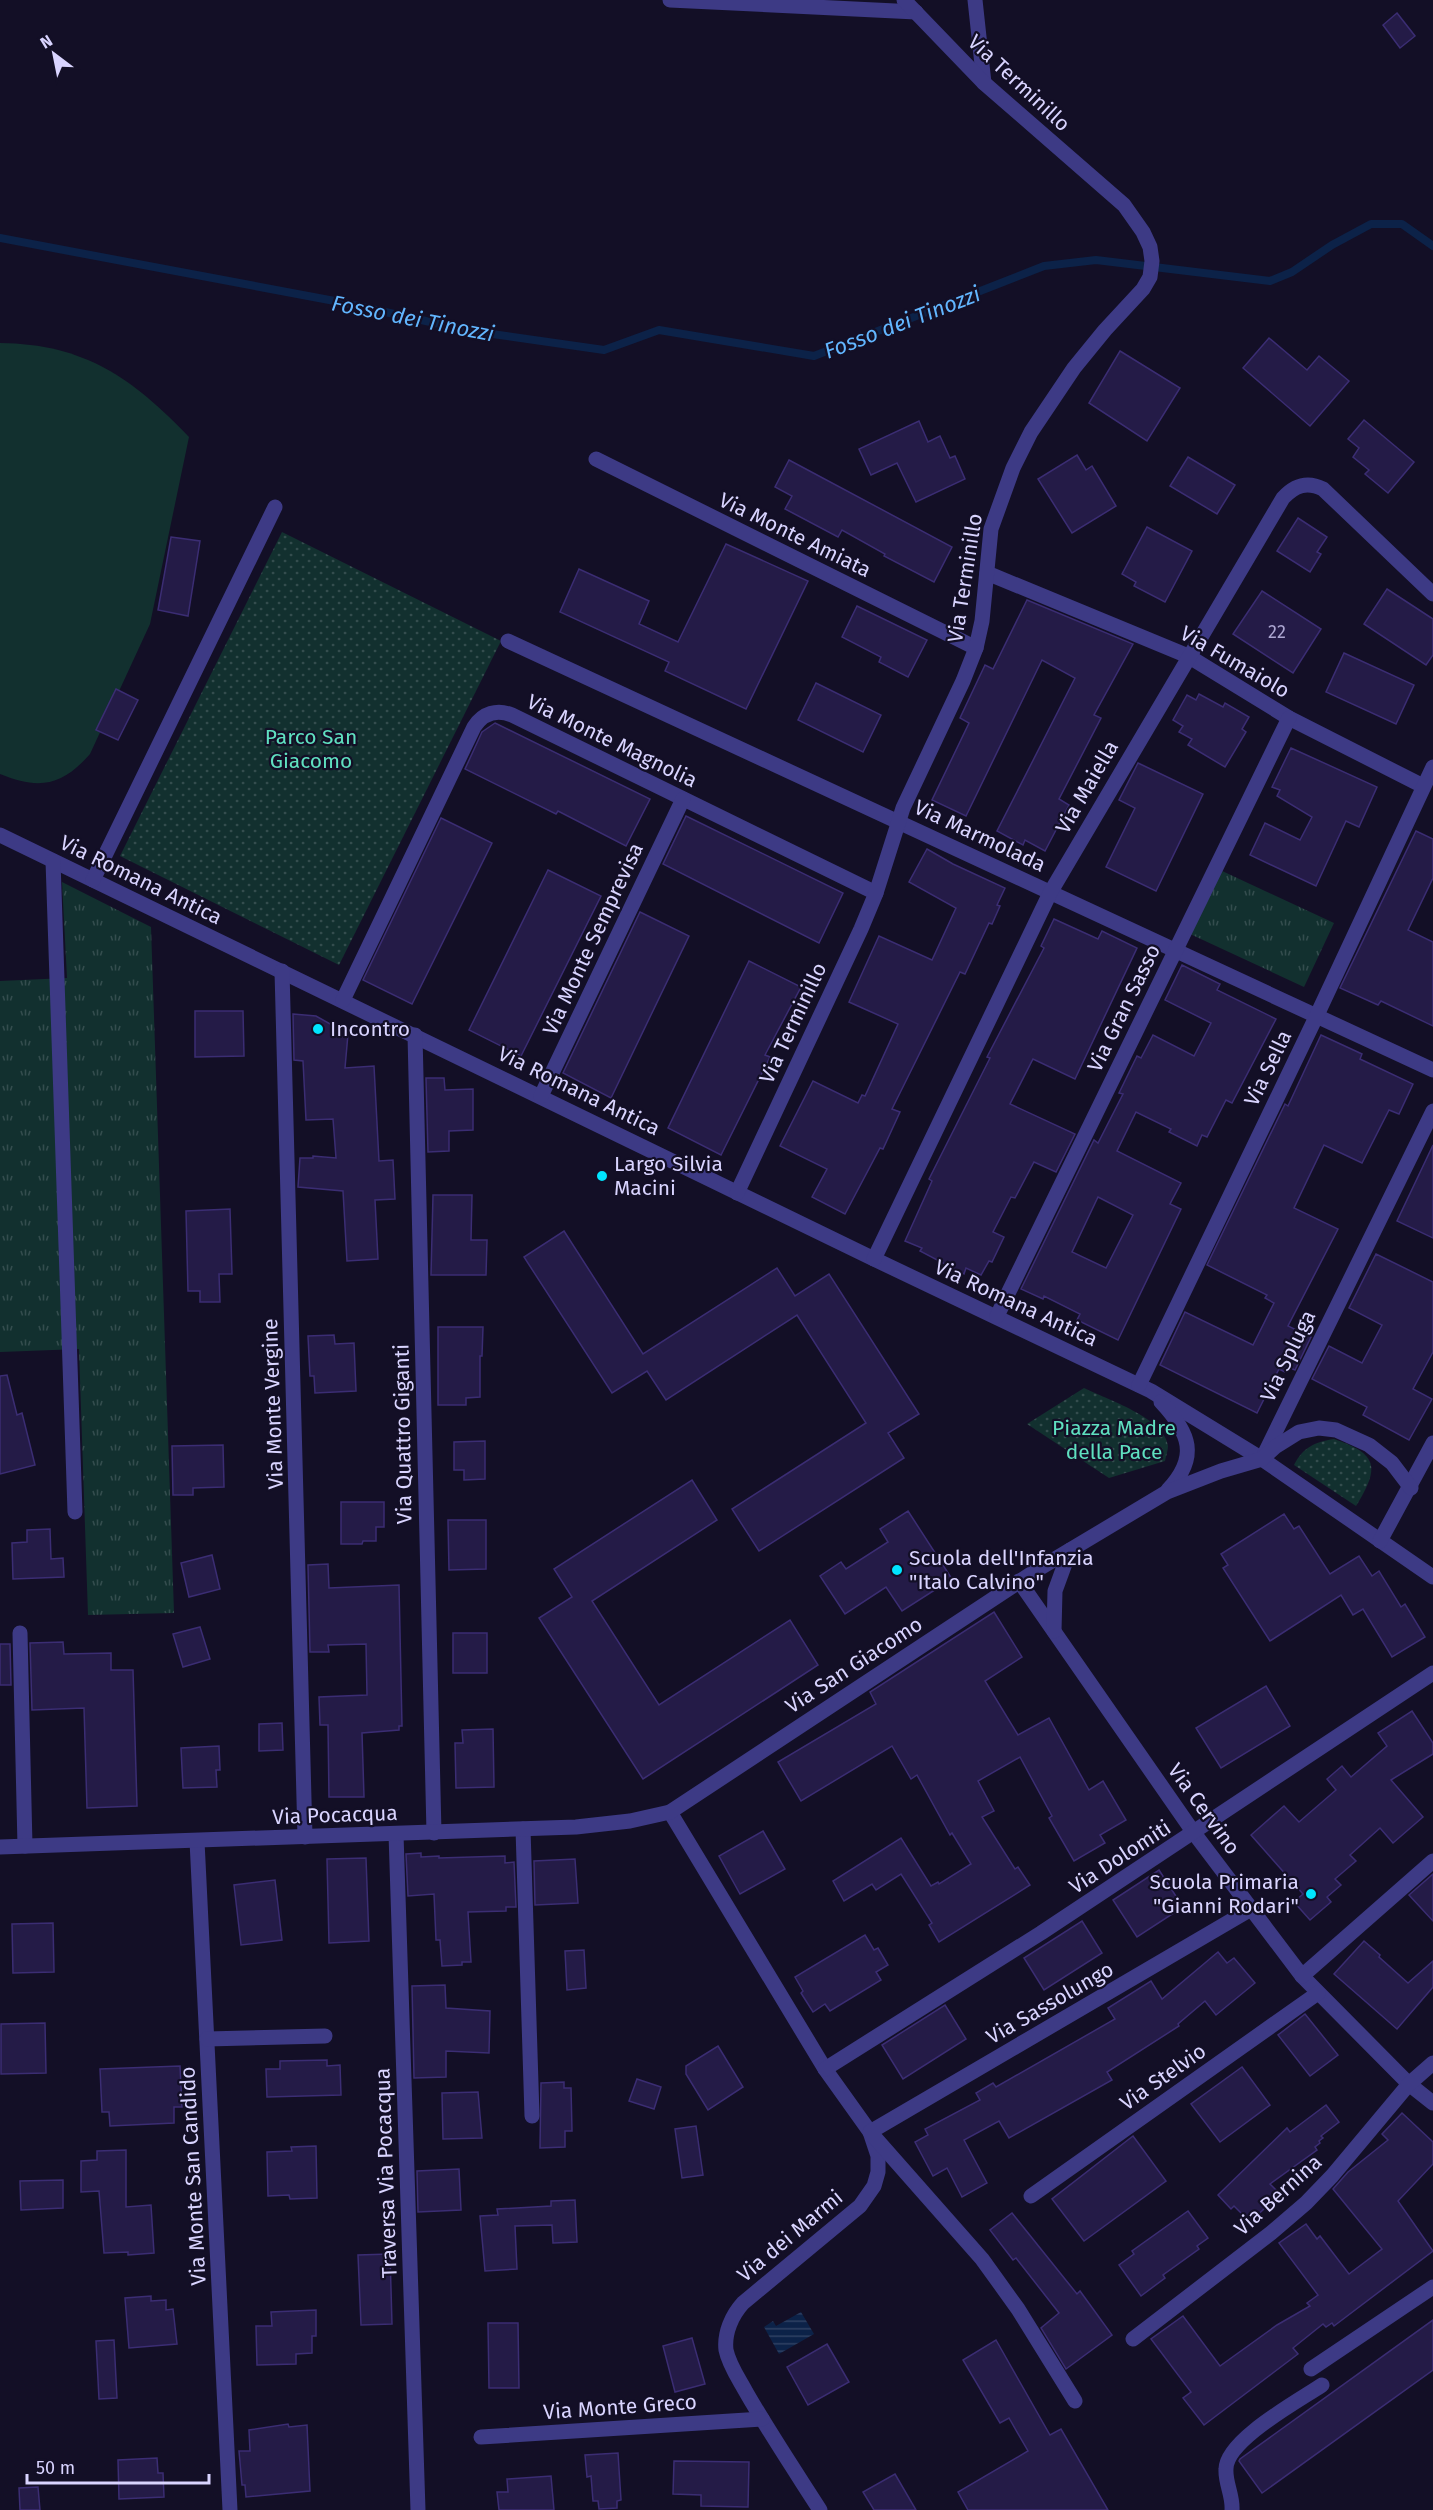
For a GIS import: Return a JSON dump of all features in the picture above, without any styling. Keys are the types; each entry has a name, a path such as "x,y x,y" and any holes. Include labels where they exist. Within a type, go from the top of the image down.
{"street":[{"path":"670,0 916,12"},
{"name":"Via Terminillo","path":"737,1193 876,893 898,821 976,648 982,621 989,536 1009,477 1024,444 1074,368 1112,322 1140,293 1150,277 1152,254 1143,232 1124,205 984,83 904,0"},
{"path":"975,0 984,83"},
{"name":"Via Monte Amiata","path":"596,459 976,648"},
{"name":"Via Maiella","path":"874,1259 1050,893 1283,498 1302,485 1317,486 1327,492 1433,594"},
{"path":"93,880 275,507"},
{"name":"Via Fumaiolo","path":"987,573 1188,656 1289,718 1423,786"},
{"name":"Via Marmolada","path":"508,641 1433,1070"},
{"name":"Via Monte Magnolia","path":"343,1000 474,727 485,716 497,712 512,715 876,893"},
{"name":"Via Gran Sasso","path":"997,1316 1289,718"},
{"name":"Via Sella","path":"1145,1388 1433,767"},
{"name":"Via Monte Semprevisa","path":"542,1096 683,799"},
{"name":"Via Romana Antica","path":"3,838 1145,1388 1262,1458"},
{"path":"53,861 75,1512"},
{"name":"Via Monte Vergine","path":"282,971 305,1837"},
{"name":"Via Quattro Giganti","path":"415,1035 434,1833"},
{"name":"Via Spluga","path":"1262,1458 1433,1111"},
{"path":"1145,1388 1175,1419 1188,1447 1188,1456 1182,1473 1167,1492"},
{"path":"1411,1488 1392,1462 1377,1449 1336,1430 1319,1428 1299,1432 1262,1458 1433,1577"},
{"path":"1380,1541 1411,1488 1433,1443"},
{"name":"Via San Giacomo","path":"670,1812 1019,1581 1070,1550 1167,1492 1262,1458"},
{"path":"1054,1632 1055,1592 1070,1550"},
{"name":"Via Cervino","path":"1019,1581 1194,1833 1302,1976 1408,2084 1433,2103"},
{"path":"20,1633 25,1846"},
{"name":"Via Dolomiti","path":"825,2069 1041,1933 1433,1673"},
{"name":"Via Pocacqua","path":"0,1847 523,1829 630,1821 670,1812"},
{"name":"Via dei Marmi","path":"670,1812 825,2069 870,2132 879,2164 874,2186 866,2200 743,2303 730,2324 726,2347 729,2361 762,2419 820,2510"},
{"path":"523,1829 532,2116"},
{"name":"Traversa Via Pocacqua","path":"396,1834 418,2510"},
{"name":"Via Monte San Candido","path":"198,1840 230,2510"},
{"path":"1302,1976 1433,1861"},
{"name":"Via Sassolungo","path":"870,2132 1251,1909"},
{"name":"Via Stelvio","path":"1031,2196 1318,1993"},
{"path":"207,2039 325,2036"},
{"name":"Via Bernina","path":"1133,2339 1271,2233 1306,2203 1332,2176 1408,2084 1433,2063"},
{"path":"870,2132 982,2259 1018,2309 1075,2401"},
{"path":"1311,2369 1433,2286"},
{"path":"1232,2510 1226,2468 1231,2452 1243,2439 1322,2385"},
{"name":"Via Monte Greco","path":"481,2437 762,2419"}],"green space":[{"path":"0,343 57,350 105,368 147,398 189,437 150,624 90,754 70,773 49,782 27,782 0,774"},
{"name":"Parco San Giacomo","path":"282,532 501,641 339,965 120,856"},
{"path":"1220,870 1334,923 1304,987 1190,934"},
{"path":"62,882 151,927 174,1613 88,1615 79,1349 0,1352 0,981 67,978"},
{"name":"Piazza Madre della Pace","path":"1084,1388 1133,1411 1157,1427 1168,1446 1165,1461 1109,1478 1027,1424"},
{"path":"1334,1439 1359,1450 1367,1457 1370,1464 1369,1481 1356,1506 1294,1465 1310,1446"}],"water":[{"path":"801,2312 814,2334 779,2354 764,2327 773,2321 776,2326"}],"building":[{"path":"1397,13 1415,36 1400,48 1383,25"},
{"path":"1269,338 1307,370 1319,356 1349,381 1310,426 1243,368"},
{"path":"1120,351 1180,388 1147,441 1089,403"},
{"path":"1364,420 1414,462 1388,493 1365,474 1369,470 1353,457 1359,448 1348,439"},
{"path":"919,421 928,442 940,436 950,458 955,456 965,479 916,502 897,463 871,475 859,449"},
{"path":"1077,455 1086,470 1092,466 1116,506 1072,533 1038,479"},
{"path":"1188,457 1235,485 1217,514 1170,486"},
{"path":"789,460 952,547 934,582 884,556 885,554 842,530 838,537 785,509 792,496 775,487"},
{"path":"1298,518 1327,537 1317,552 1321,554 1310,572 1277,551"},
{"path":"1147,527 1192,551 1165,602 1134,586 1136,582 1122,574"},
{"path":"171,537 200,541 188,616 158,610"},
{"path":"726,544 808,581 746,709 665,671 669,662 560,612 579,569 649,601 639,624 678,642"},
{"path":"1387,589 1433,619 1433,655 1426,665 1364,624"},
{"path":"1262,591 1321,629 1293,673 1233,634"},
{"path":"1027,600 1133,644 1094,715 1101,718 1059,799 1069,805 1045,851 1025,840 1023,845 997,831 1075,678 1042,660 966,816 932,800 969,723 960,718 985,665 993,669"},
{"path":"857,606 927,640 908,677 879,662 881,657 842,637"},
{"path":"1344,653 1414,685 1396,724 1326,692"},
{"path":"816,683 881,715 863,752 798,720"},
{"path":"116,689 138,700 118,740 96,730"},
{"path":"1199,694 1223,707 1225,703 1249,717 1242,729 1246,732 1225,767 1188,745 1192,739 1179,732 1183,726 1173,720 1187,695 1196,700"},
{"path":"495,723 650,799 626,846 558,811 556,814 465,769 482,732"},
{"path":"1291,748 1377,787 1359,827 1346,821 1316,886 1250,855 1265,823 1300,840 1312,817 1277,796 1280,790 1272,787"},
{"path":"1138,763 1203,794 1156,891 1106,867 1135,808 1119,800"},
{"path":"686,816 843,893 819,943 663,864"},
{"path":"441,818 492,843 412,1004 363,980"},
{"path":"1416,831 1433,839 1433,878 1408,930 1433,942 1433,1026 1381,1001 1378,1005 1340,988"},
{"path":"927,849 1005,888 992,924 989,923 965,974 960,972 892,1109 900,1112 883,1149 880,1148 845,1214 812,1197 827,1169 780,1146 813,1081 858,1103 862,1095 865,1096 898,1024 849,1002 879,936 932,960 956,908 909,882"},
{"path":"548,870 601,896 521,1056 469,1030"},
{"path":"640,912 689,936 611,1098 563,1073"},
{"path":"1054,919 1098,939 1102,931 1137,948 1075,1079 1033,1059 1010,1104 1075,1134 1056,1172 1034,1162 1015,1198 1011,1197 993,1232 1004,1237 992,1262 989,1261 981,1275 966,1268 964,1274 920,1251 922,1248 905,1241 932,1181 929,1179 990,1058 987,1057 1044,948 1041,946"},
{"path":"749,961 801,987 765,1055 770,1057 721,1155 668,1128"},
{"path":"1182,965 1220,984 1217,990 1276,1019 1232,1103 1226,1100 1207,1137 1202,1135 1197,1146 1169,1132 1171,1129 1136,1112 1117,1151 1181,1183 1170,1204 1181,1209 1118,1340 1077,1320 1080,1314 1044,1296 1043,1299 1021,1289 1094,1140 1098,1143 1123,1094 1119,1093 1137,1056 1141,1058 1153,1035 1194,1056 1211,1023 1165,1000","holes":["1098,1197 1133,1215 1106,1268 1072,1252"]},
{"path":"195,1011 243,1011 244,1056 195,1057"},
{"path":"293,1014 316,1016 348,1034 345,1068 374,1066 379,1161 393,1160 395,1199 375,1200 378,1259 347,1261 343,1191 298,1187 300,1158 313,1158 313,1156 336,1158 333,1119 306,1120 303,1061 294,1060"},
{"path":"1321,1035 1362,1054 1360,1059 1413,1084 1399,1114 1389,1110 1362,1163 1324,1145 1294,1208 1338,1229 1288,1326 1311,1337 1295,1370 1288,1367 1285,1372 1279,1369 1257,1413 1160,1365 1185,1312 1253,1345 1274,1303 1265,1298 1267,1295 1207,1265 1285,1104 1288,1106"},
{"path":"426,1078 444,1078 445,1090 473,1089 473,1130 449,1131 449,1151 428,1152"},
{"path":"1433,1145 1433,1238 1397,1221"},
{"path":"433,1195 472,1195 471,1240 487,1240 486,1275 431,1275"},
{"path":"230,1209 232,1274 219,1274 220,1302 200,1302 200,1291 188,1291 186,1211"},
{"path":"564,1231 643,1354 777,1268 795,1296 829,1274 919,1414 888,1433 904,1458 759,1551 732,1509 866,1423 797,1315 666,1400 647,1371 612,1393 524,1257"},
{"path":"1376,1254 1433,1282 1433,1352 1413,1389 1432,1399 1409,1440 1363,1415 1367,1407 1312,1379 1329,1346 1362,1363 1382,1325 1349,1308"},
{"path":"438,1327 483,1327 480,1397 466,1398 466,1405 438,1405"},
{"path":"334,1335 335,1344 354,1343 356,1391 315,1393 314,1376 310,1376 308,1336"},
{"path":"7,1375 17,1415 22,1413 35,1465 0,1474 0,1376"},
{"path":"485,1441 485,1479 464,1480 464,1470 454,1470 454,1442"},
{"path":"223,1445 224,1487 193,1488 193,1495 173,1495 172,1446"},
{"path":"692,1480 717,1520 592,1601 659,1705 790,1620 818,1665 643,1779 539,1618 572,1597 554,1569"},
{"path":"341,1502 384,1502 384,1527 376,1527 376,1541 341,1544"},
{"path":"908,1511 952,1579 902,1611 886,1587 845,1614 820,1576 841,1562 846,1569 888,1542 880,1529"},
{"path":"1284,1514 1294,1529 1299,1526 1330,1574 1359,1556 1372,1576 1379,1571 1401,1607 1405,1604 1425,1637 1392,1657 1363,1609 1353,1615 1341,1595 1270,1641 1223,1568 1228,1565 1221,1554"},
{"path":"448,1520 486,1520 486,1569 449,1570"},
{"path":"50,1529 51,1559 63,1558 64,1577 13,1579 12,1543 27,1542 27,1530"},
{"path":"212,1555 220,1589 189,1597 181,1563"},
{"path":"328,1564 329,1588 399,1585 402,1726 399,1726 399,1730 362,1733 364,1797 329,1797 328,1725 320,1725 319,1697 367,1695 366,1644 328,1645 329,1652 310,1652 308,1565"},
{"path":"994,1612 1022,1657 985,1681 1018,1735 1049,1718 1089,1790 1103,1781 1126,1820 1100,1835 1105,1843 1074,1861 1049,1818 1052,1816 1020,1757 978,1781 994,1811 982,1817 1015,1869 1018,1867 1030,1885 939,1942 929,1925 932,1923 901,1874 876,1890 872,1884 844,1901 833,1881 901,1838 931,1886 938,1882 939,1884 971,1864 952,1833 950,1835 917,1775 911,1779 892,1746 801,1801 778,1762 876,1704 870,1692"},
{"path":"200,1627 210,1659 183,1667 173,1634"},
{"path":"453,1633 487,1633 487,1673 453,1673"},
{"path":"63,1642 64,1654 111,1653 111,1670 133,1670 137,1806 87,1808 84,1708 32,1710 30,1643"},
{"path":"0,1644 10,1644 11,1685 0,1685"},
{"path":"1266,1686 1290,1726 1221,1768 1196,1728"},
{"path":"1412,1711 1433,1743 1433,1754 1391,1780 1423,1817 1393,1843 1380,1828 1350,1855 1356,1861 1335,1879 1341,1885 1327,1897 1331,1902 1310,1920 1294,1902 1303,1894 1251,1835 1284,1806 1299,1822 1336,1790 1327,1779 1342,1766 1351,1777 1387,1746 1378,1733"},
{"path":"282,1723 283,1750 259,1751 259,1724"},
{"path":"493,1729 494,1787 456,1788 455,1743 463,1743 462,1730"},
{"path":"219,1746 220,1770 216,1770 217,1787 183,1788 181,1748"},
{"path":"763,1831 785,1869 740,1894 719,1856"},
{"path":"421,1853 421,1857 439,1856 439,1858 505,1856 505,1863 514,1862 516,1907 506,1907 506,1911 468,1912 471,1962 442,1966 440,1940 436,1940 434,1894 408,1896 406,1854"},
{"path":"366,1858 369,1941 329,1943 327,1859"},
{"path":"575,1859 578,1903 535,1905 534,1861"},
{"path":"1159,1870 1183,1907 1137,1937 1113,1900"},
{"path":"1433,1874 1433,1921 1409,1895"},
{"path":"275,1880 282,1940 241,1945 234,1885"},
{"path":"1082,1921 1102,1953 1044,1990 1024,1958"},
{"path":"53,1923 54,1972 13,1973 12,1924"},
{"path":"865,1935 874,1950 878,1948 888,1965 876,1972 881,1980 830,2011 825,2004 813,2012 801,1993 803,1991 795,1977"},
{"path":"1364,1941 1408,1983 1433,1961 1433,1987 1397,2029 1334,1974"},
{"path":"584,1950 586,1988 567,1990 565,1951"},
{"path":"1218,1952 1227,1963 1234,1958 1255,1983 1216,2015 1205,2001 1178,2024 1179,2026 1107,2072 1112,2080 1009,2138 999,2121 964,2140 987,2183 962,2197 947,2168 933,2176 915,2142 928,2135 925,2129 980,2100 976,2093 993,2083 996,2087 1115,2019 1108,2008 1151,1981 1162,1999"},
{"path":"445,1985 446,2008 490,2011 489,2053 446,2051 446,2077 414,2078 412,1986"},
{"path":"945,2005 966,2039 903,2079 882,2045"},
{"path":"1305,2014 1338,2055 1310,2076 1278,2035"},
{"path":"45,2023 46,2073 1,2074 1,2024"},
{"path":"718,2046 743,2087 708,2110 686,2074 686,2066"},
{"path":"327,2060 327,2066 340,2065 341,2095 267,2097 266,2069 280,2069 280,2061"},
{"path":"180,2066 182,2107 174,2107 174,2123 110,2126 109,2112 102,2112 100,2069"},
{"path":"1242,2067 1270,2105 1220,2142 1191,2104"},
{"path":"637,2079 661,2087 654,2109 629,2101"},
{"path":"564,2082 564,2088 571,2088 572,2131 565,2131 565,2147 540,2148 541,2083"},
{"path":"478,2092 482,2138 443,2139 442,2093"},
{"path":"1326,2105 1339,2122 1321,2136 1323,2138 1315,2147 1317,2150 1270,2184 1280,2194 1250,2222 1234,2206 1231,2209 1218,2195 1287,2128 1290,2132"},
{"path":"1402,2113 1433,2142 1433,2164 1398,2201 1433,2251 1334,2326 1332,2323 1326,2327 1323,2324 1293,2348 1298,2354 1204,2425 1183,2398 1191,2392 1151,2339 1183,2316 1220,2366 1277,2325 1310,2306 1307,2303 1318,2295 1279,2243 1306,2224 1317,2239 1320,2236 1349,2274 1382,2249 1333,2189 1348,2172 1388,2140 1382,2134"},
{"path":"696,2126 703,2175 682,2178 675,2129"},
{"path":"1133,2136 1166,2181 1084,2241 1052,2199"},
{"path":"316,2146 317,2198 290,2199 289,2195 268,2196 267,2152 292,2151 291,2147"},
{"path":"126,2150 126,2207 151,2205 154,2253 128,2255 128,2252 104,2253 99,2191 81,2192 81,2161 97,2160 97,2151"},
{"path":"459,2169 461,2210 418,2212 417,2171"},
{"path":"63,2180 63,2208 21,2210 20,2181"},
{"path":"575,2200 577,2242 553,2243 552,2225 515,2226 517,2269 485,2271 480,2216 498,2215 497,2209 551,2206 551,2201"},
{"path":"1188,2211 1208,2238 1197,2246 1199,2249 1163,2275 1165,2278 1141,2296 1119,2265 1134,2254 1132,2251"},
{"path":"1012,2213 1077,2294 1080,2291 1112,2335 1066,2369 1041,2328 1059,2313 1016,2258 1013,2260 990,2230"},
{"path":"390,2254 392,2324 361,2325 358,2255"},
{"path":"151,2296 151,2301 166,2300 166,2310 173,2309 177,2344 129,2348 125,2298"},
{"path":"316,2310 316,2336 312,2336 312,2353 296,2354 296,2364 257,2365 256,2326 272,2326 271,2312"},
{"path":"1433,2320 1433,2370 1262,2493 1239,2461 1240,2459"},
{"path":"488,2323 518,2323 519,2388 489,2388"},
{"path":"692,2338 705,2384 675,2392 663,2346"},
{"path":"114,2340 117,2398 99,2399 96,2341"},
{"path":"996,2340 1050,2435 1061,2429 1108,2510 968,2510 958,2492 1028,2451 1009,2418 1000,2423 963,2360"},
{"path":"827,2344 849,2382 808,2405 787,2367"},
{"path":"288,2424 289,2427 307,2425 310,2491 246,2497 245,2485 242,2485 239,2451 250,2451 249,2430"},
{"path":"618,2453 621,2500 617,2501 617,2508 599,2509 598,2501 593,2501 591,2476 587,2477 585,2455"},
{"path":"157,2458 158,2473 163,2473 164,2497 119,2499 118,2460"},
{"path":"674,2461 749,2462 748,2507 701,2506 701,2495 673,2494"},
{"path":"895,2474 916,2510 874,2510 863,2492"},
{"path":"551,2476 554,2510 499,2510 497,2492 508,2492 507,2479"},
{"path":"38,2487 40,2510 20,2510 19,2488"}],"waterway":[{"name":"Fosso dei Tinozzi","path":"0,238 340,302 471,331 604,350 659,330 814,356 1044,266 1096,260 1270,281 1292,272 1332,245 1371,224 1402,224 1433,246"}],"place":[{"name":"Incontro","path":"318,1029"},
{"name":"Largo Silvia Macini","path":"602,1176"},
{"name":"Scuola dell'Infanzia \"Italo Calvino\"","path":"897,1570"},
{"name":"Scuola Primaria \"Gianni Rodari\"","path":"1311,1894"}]}
